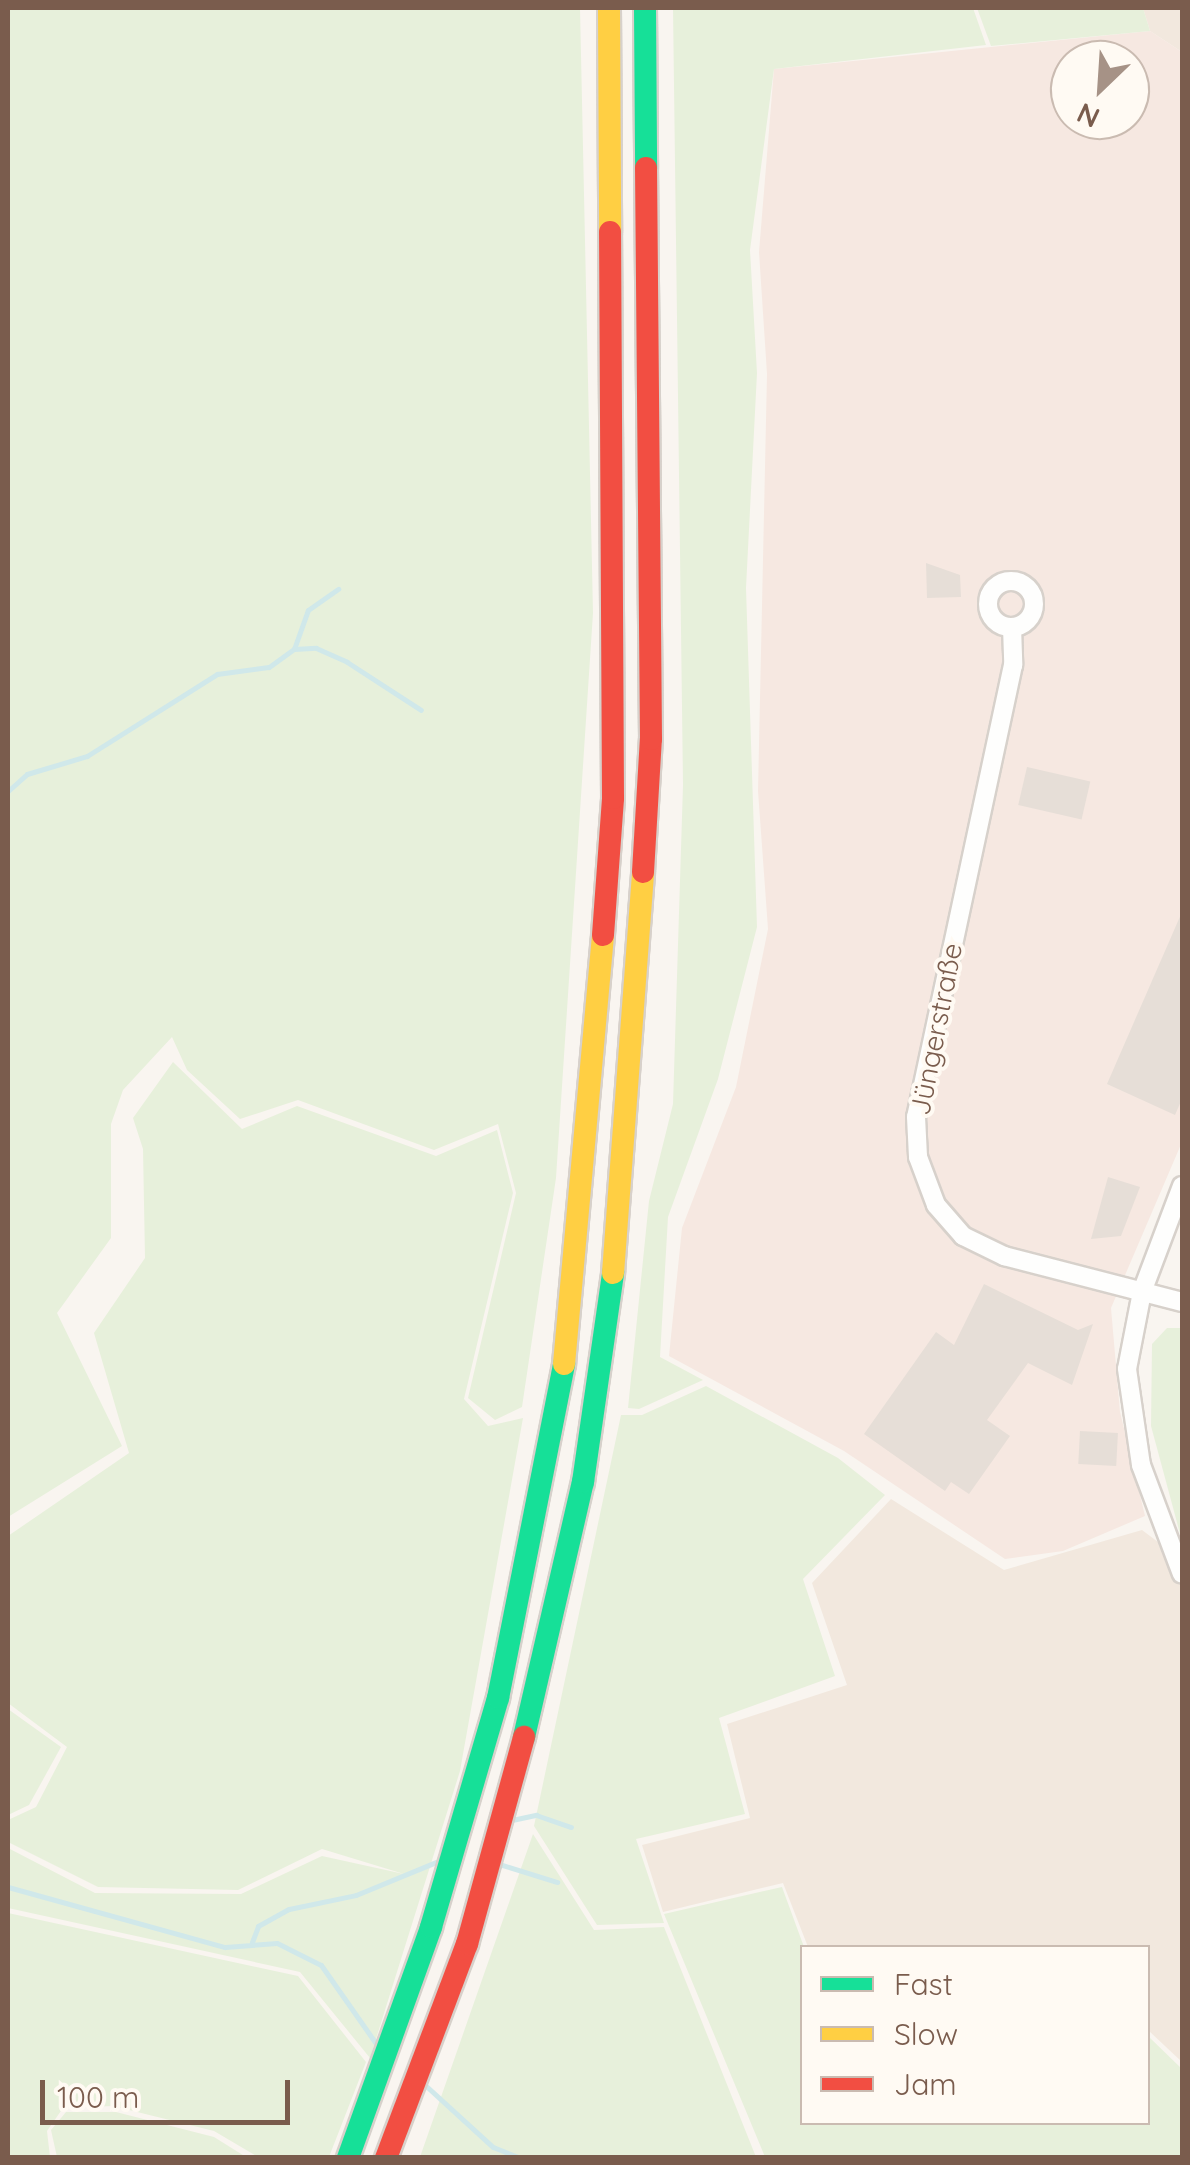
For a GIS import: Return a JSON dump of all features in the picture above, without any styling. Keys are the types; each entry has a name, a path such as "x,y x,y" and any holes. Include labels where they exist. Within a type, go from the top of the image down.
{"highway":[{"path":"348,2158 431,1927 498,1698 564,1366 590,1144 612,798 609,8"},
{"path":"386,2158 467,1944 524,1747 600,1372 640,986 651,739 646,8"}],"street":[{"name":"Jüngerstraße","path":"1012,627 1013,665 916,1118 918,1158 936,1204 964,1236 1004,1256 1182,1302"},
{"path":"1182,1186 1142,1292 1128,1369 1130,1414 1150,1497 1182,1574"}],"shaded area":[{"path":"1143,8 1182,8 1182,52 1150,31"},
{"path":"1150,31 1182,52 1182,1142 1111,1308 1120,1412 1145,1516 1063,1551 1005,1559 844,1451 669,1356 682,1228 736,1087 768,929 758,791 767,374 759,252 774,69 1050,41 1050,140 1150,140 1150,40 1061,40"},
{"path":"891,1499 1004,1570 1142,1530 1182,1560 1182,2062 1150,2032 1150,1945 807,1945 783,1883 663,1912 642,1845 750,1818 727,1724 847,1685 812,1583"}],"green space":[{"path":"8,8 580,8 593,613 556,1178 522,1407 495,1420 468,1398 516,1193 498,1124 434,1150 298,1100 240,1119 187,1070 172,1037 123,1090 111,1124 111,1238 57,1313 122,1446 8,1517"},
{"path":"673,8 973,8 986,45 774,69 750,250 757,373 746,588 757,927 718,1079 668,1217 660,1357 703,1380 639,1409 628,1408 649,1201 673,1104 683,785"},
{"path":"977,8 1143,8 1150,31 1050,40 991,46"},
{"path":"173,1062 242,1129 297,1106 436,1156 497,1130 513,1193 464,1399 488,1426 523,1418 460,1771 370,2058 300,1972 8,1908 8,1848 95,1893 241,1894 322,1856 404,1874 322,1849 238,1890 98,1887 8,1842 8,1820 36,1807 67,1747 8,1703 8,1536 129,1453 94,1333 145,1258 143,1149 133,1118"},
{"path":"1167,1328 1182,1328 1182,1541 1151,1426 1152,1344"},
{"path":"706,1386 838,1458 885,1495 803,1579 835,1676 719,1718 745,1814 636,1839 664,1923 597,1925 534,1826 621,1415 642,1415"},
{"path":"8,1709 61,1747 29,1805 8,1815"},
{"path":"533,1834 594,1930 664,1927 756,2157 420,2157"},
{"path":"782,1887 803,1945 800,1945 800,2125 1150,2125 1150,2038 1182,2069 1182,2157 765,2157 664,1914"},
{"path":"8,1913 298,1976 366,2062 329,2157 258,2157 214,2131 113,2106 63,2108 47,2131 50,2157 8,2158"},
{"path":"66,2112 116,2112 214,2137 246,2157 57,2157 51,2130"}],"building":[{"path":"926,563 960,575 961,597 927,598"},
{"path":"1027,767 1090,782 1082,820 1018,805"},
{"path":"1182,912 1182,1099 1175,1115 1107,1084"},
{"path":"1108,1177 1140,1187 1121,1236 1091,1239"},
{"path":"984,1284 1078,1330 1093,1324 1072,1385 1028,1363 987,1420 1010,1436 969,1494 951,1482 945,1491 864,1434 936,1332 954,1345"},
{"path":"1080,1431 1118,1433 1116,1466 1078,1464"}],"waterway":[{"path":"294,649 308,610 338,589"},
{"path":"8,791 27,774 87,756 217,674 269,667 294,649 316,648 347,662 421,710"},
{"path":"512,1820 536,1815 571,1827"},
{"path":"252,1942 258,1926 289,1909 356,1895 436,1862"},
{"path":"499,1864 557,1882"},
{"path":"8,1887 225,1947 277,1943 321,1965 375,2042"},
{"path":"425,2085 493,2147 520,2158"}],"traffic: fast":[{"path":"645,8 646,168"},
{"path":"524,1737 583,1482 613,1273"},
{"path":"348,2158 431,1927 498,1698 564,1364"}],"traffic: slow":[{"path":"609,8 610,232"},
{"path":"613,1273 643,872"},
{"path":"564,1364 603,935"}],"traffic: jam":[{"path":"643,872 651,739 646,168"},
{"path":"603,935 613,798 610,232"},
{"path":"386,2158 467,1944 524,1737"}]}
